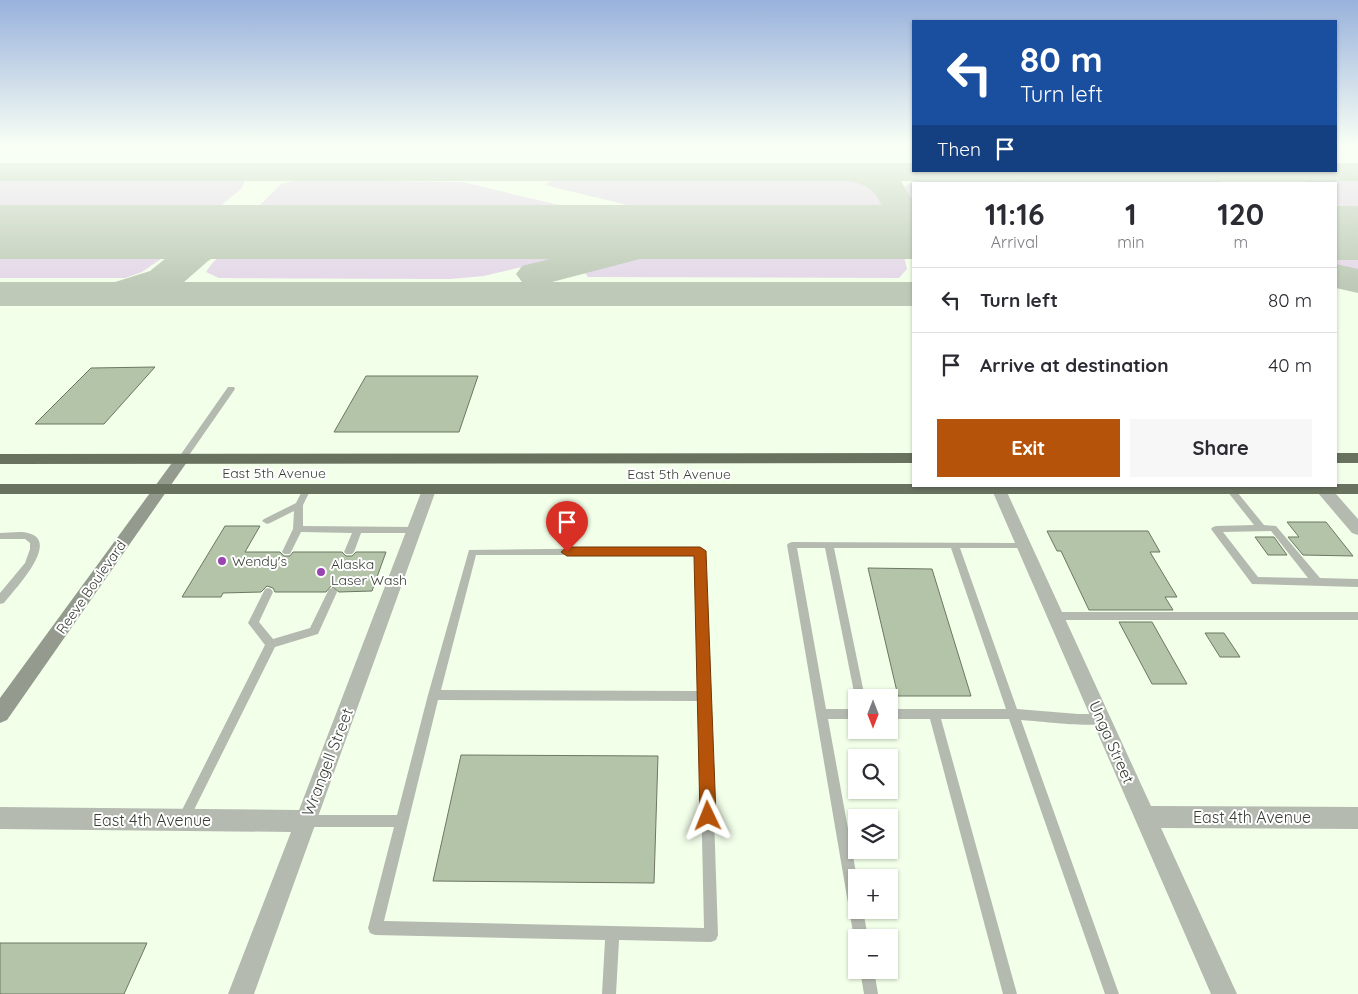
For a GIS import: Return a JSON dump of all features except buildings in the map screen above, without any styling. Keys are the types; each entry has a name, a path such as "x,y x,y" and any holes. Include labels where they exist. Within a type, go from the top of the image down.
{"highway":[{"name":"East 5th Avenue","path":"0,459 912,458"},
{"path":"1337,458 1358,458"},
{"name":"East 5th Avenue","path":"0,489 1358,489"}],"street":[{"name":"Reeve Boulevard","path":"0,714 182,459"},
{"path":"1323,489 1358,529"},
{"name":"Wrangell Street","path":"241,994 304,821 416,530 429,490"},
{"name":"Unga Street","path":"999,490 1057,616 1224,994"},
{"name":"East 4th Avenue","path":"1145,817 1358,818"},
{"name":"East 4th Avenue","path":"0,818 304,821"}],"lane":[{"path":"182,459 231,389"},
{"path":"287,552 298,529 299,505 307,489"},
{"path":"1230,489 1261,528"},
{"path":"267,522 299,505"},
{"path":"1318,582 1273,528 1216,529 1255,581 1358,583"},
{"path":"298,529 416,530"},
{"path":"349,552 358,530"},
{"path":"0,536 27,536 35,541 36,550 29,564 0,600"},
{"path":"859,929 792,545 1024,545"},
{"path":"829,545 858,689"},
{"path":"954,545 1112,994"},
{"path":"700,551 704,696 711,935 375,928 472,552 700,551"},
{"path":"268,592 253,623 271,644"},
{"path":"183,820 271,644 314,631 332,592"},
{"path":"1057,616 1358,616"},
{"path":"434,696 704,696"},
{"path":"822,714 848,714"},
{"path":"898,714 1013,714 1078,719 1102,718"},
{"path":"934,714 1010,994"},
{"path":"304,821 403,821"},
{"path":"609,994 612,934"},
{"path":"868,979 871,994"}],"shaded area":[{"path":"0,192 237,192 212,213 192,218 0,217"},
{"path":"273,192 506,192 576,209 572,215 260,216 255,210"},
{"path":"575,192 877,192 883,208 874,215 668,215"},
{"path":"904,192 912,192 912,207"},
{"path":"1337,192 1358,192 1358,215 1337,215"},
{"path":"150,248 163,250 161,259 142,272 125,278 0,278 0,249"},
{"path":"239,249 565,251 568,256 484,276 450,279 219,278 206,272 220,257 228,252"},
{"path":"675,249 886,250 904,256 907,269 899,278 588,277 585,273 595,268"},
{"path":"1337,250 1358,250 1358,271 1337,267"}],"taxiway":[{"path":"892,192 904,215 912,222"},
{"path":"127,291 164,279 195,253 213,242 236,236 267,232"},
{"path":"536,274 677,238 720,232"},
{"path":"859,232 890,236 912,246"},
{"path":"1337,276 1358,281"},
{"path":"0,294 912,294"}],"runway":[{"path":"0,232 912,232"},
{"path":"1337,233 1358,233"}],"place":[{"name":"Wendy's","path":"222,561"},
{"name":"Alaska Laser Wash","path":"321,572"}],"route":[{"path":"567,552 700,551 708,816"}]}
